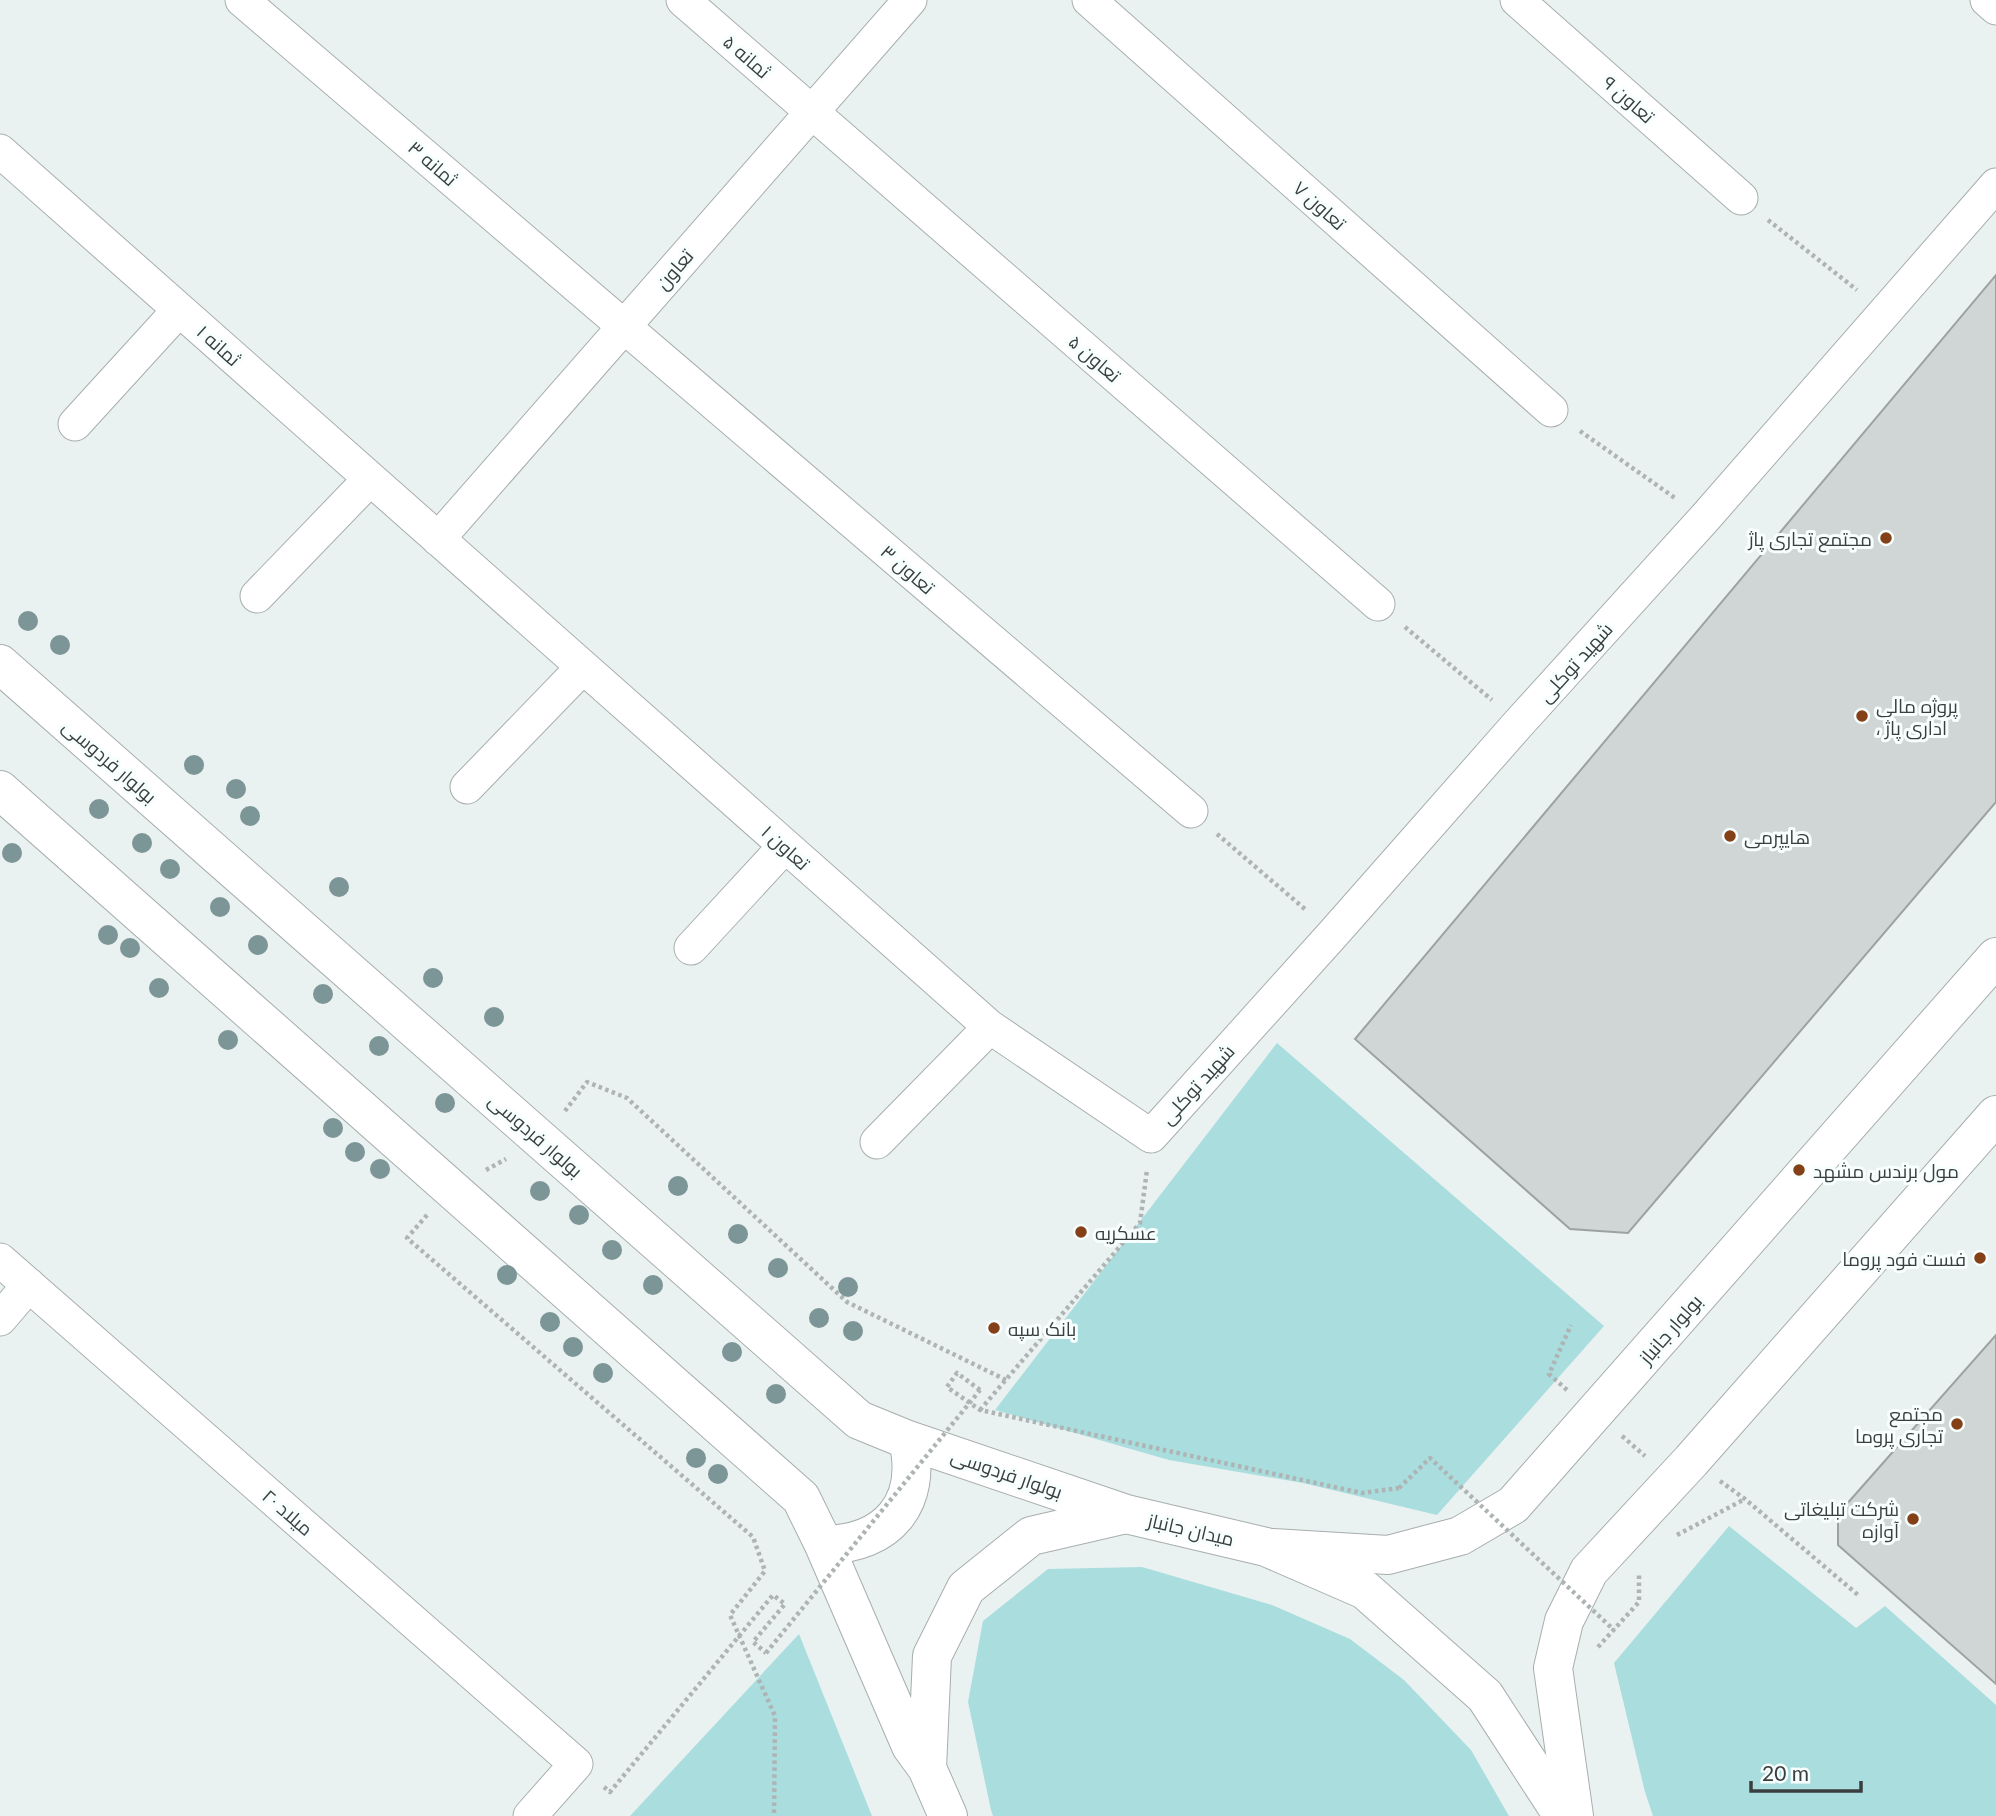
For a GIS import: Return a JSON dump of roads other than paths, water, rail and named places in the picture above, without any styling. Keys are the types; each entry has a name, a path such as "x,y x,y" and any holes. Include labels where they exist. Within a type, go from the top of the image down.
{"main road":[{"name":"بولوار فردوسی","path":"0,664 859,1420 908,1440 1126,1514"},
{"path":"0,790 801,1499 824,1545 911,1746 927,1768"},
{"name":"بولوار جانباز","path":"1266,1547 1388,1555 1460,1536 1513,1505 1996,957"},
{"path":"1574,1816 1553,1668 1564,1621 1589,1572 1691,1461 1996,1115"},
{"path":"824,1545 844,1545 863,1539 881,1530 895,1516 906,1498 911,1479 913,1459 908,1440"},
{"name":"میدان جانباز","path":"948,1816 927,1768 932,1656 966,1588 1031,1536 1126,1514 1266,1547 1365,1590 1485,1696 1563,1816"}],"street":[{"name":"ثمانه ۳","path":"242,0 624,326"},
{"name":"ثمانه ۵","path":"683,0 812,112"},
{"name":"تعاون","path":"438,539 910,0"},
{"name":"تعاون ۷","path":"1089,0 1551,411"},
{"name":"تعاون ۹","path":"1517,0 1741,198"},
{"path":"1987,0 1996,8"},
{"name":"تعاون ۵","path":"812,112 1378,604"},
{"name":"ثمانه ۱","path":"0,151 438,539"},
{"name":"شهید توکلی","path":"1151,1136 1704,519 1996,185"},
{"path":"75,424 179,310"},
{"name":"تعاون ۳","path":"624,326 1191,811"},
{"path":"257,596 370,479"},
{"name":"تعاون ۱","path":"438,539 990,1027 1151,1136"},
{"path":"467,787 583,667"},
{"path":"691,948 785,846"},
{"path":"877,1142 990,1027"},
{"name":"میلاد ۲۰","path":"0,1260 576,1764 530,1816"},
{"path":"0,1319 29,1285"}],"place":[{"name":"مجتمع تجاری پاژ","path":"1886,538"},
{"name":"پروژه مالی ، اداری پاژ","path":"1862,716"},
{"name":"هایپرمی","path":"1730,836"},
{"name":"مول برندس مشهد","path":"1799,1170"},
{"name":"عسکریه","path":"1081,1232"},
{"name":"فست فود پروما","path":"1980,1258"},
{"name":"بانک سپه","path":"994,1328"},
{"name":"مجتمع تجاری پروما","path":"1957,1424"},
{"name":"شرکت تبلیغاتی آوازه","path":"1913,1519"}]}
